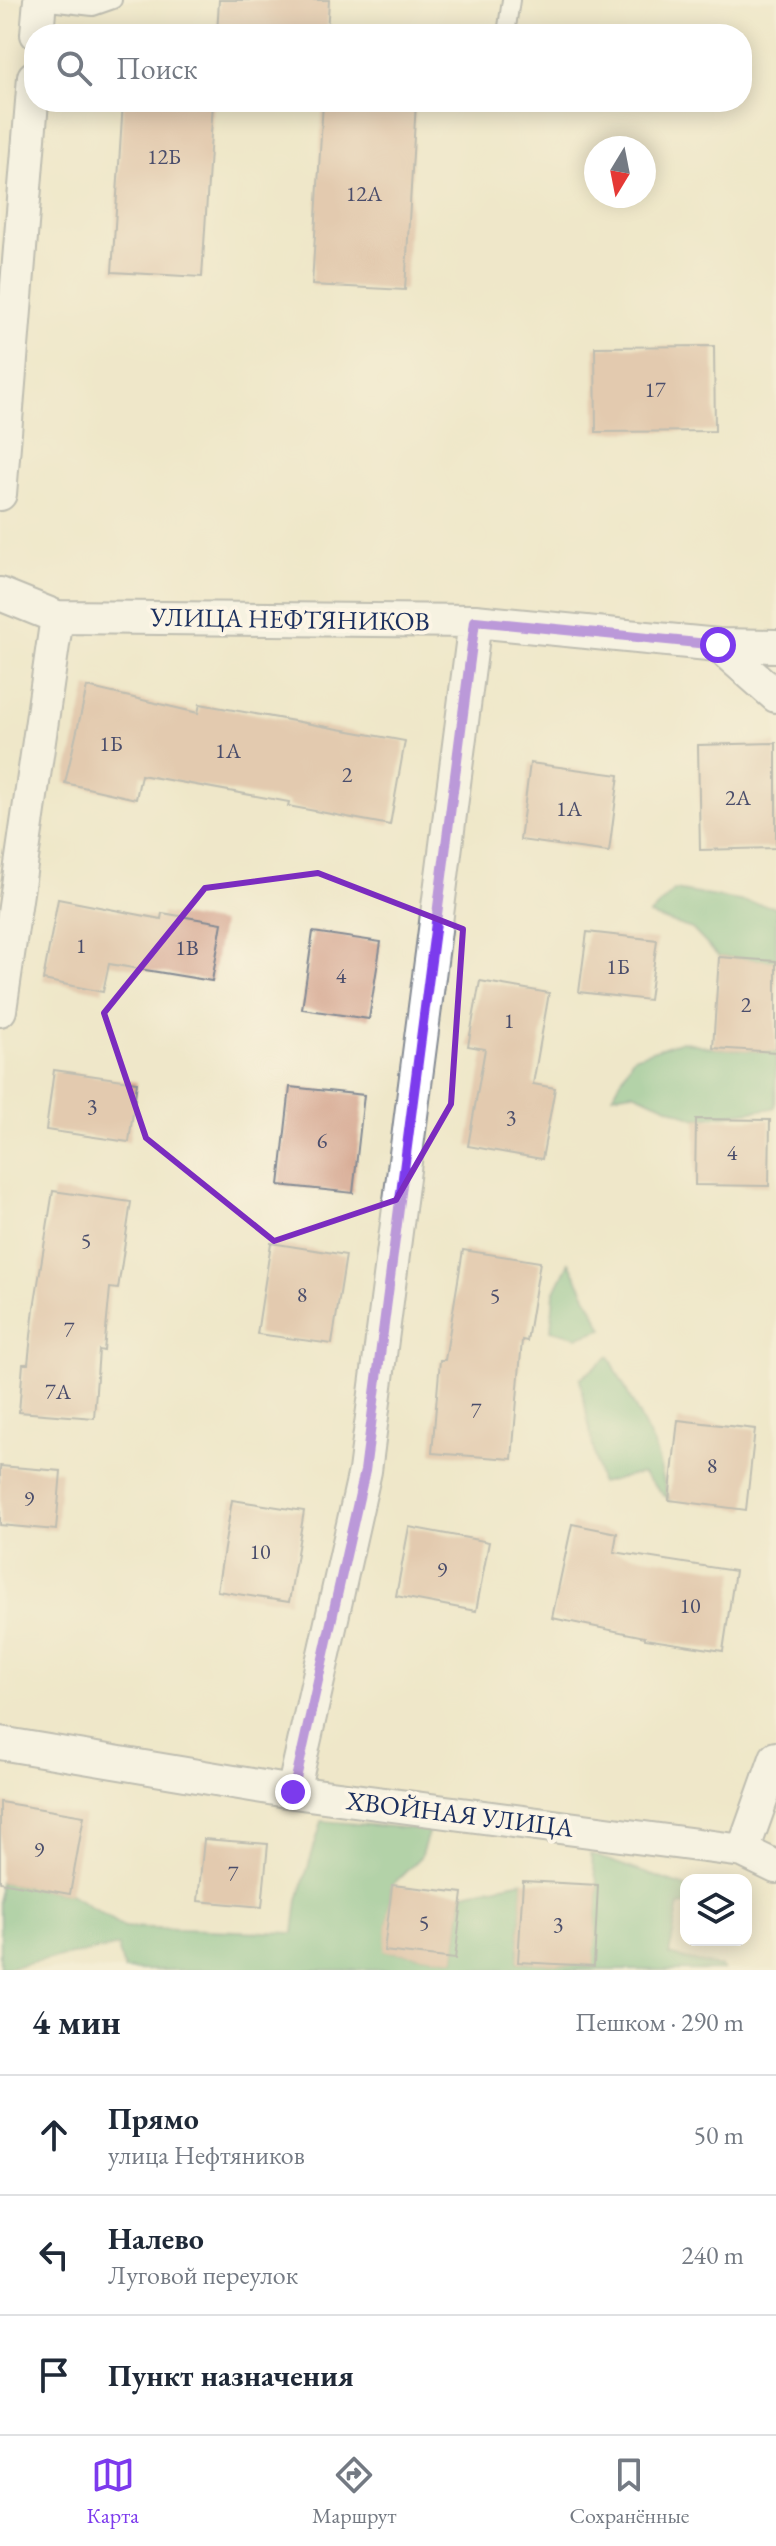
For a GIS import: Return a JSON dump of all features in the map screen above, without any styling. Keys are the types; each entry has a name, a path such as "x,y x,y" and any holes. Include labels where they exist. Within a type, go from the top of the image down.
{"street":[{"path":"38,24 40,1"},
{"path":"0,494 31,112"},
{"name":"УЛИЦА НЕФТЯНИКОВ","path":"0,594 57,617 475,621 718,645 776,646"},
{"path":"0,1010 57,617"},
{"path":"293,1792 365,1471 475,621"},
{"path":"718,645 776,696"},
{"name":"ХВОЙНАЯ УЛИЦА","path":"0,1743 293,1792 743,1851 776,1867"},
{"path":"743,1851 776,1758"}],"lane":[{"path":"40,1 93,7 113,0"},
{"path":"507,24 511,0"}],"highlighted area":[{"path":"318,873 463,929 451,1104 396,1200 274,1241 146,1138 104,1013 205,888"}],"green space":[{"path":"675,890 776,907 776,961 719,957 692,929 649,915"},
{"path":"682,1041 713,1048 776,1052 775,1108 696,1119 633,1092 613,1095 633,1057"},
{"path":"569,1262 603,1329 578,1337 551,1330 554,1293"},
{"path":"609,1356 654,1445 669,1500 642,1473 600,1483 580,1379"},
{"path":"322,1821 429,1830 420,1858 392,1885 385,1951 455,1959 463,1893 523,1881 518,1962 593,1966 598,1885 590,1854 680,1885 680,1906 669,1955 723,1970 124,1970 118,1946 0,1969 0,1882 70,1894 124,1927 294,1933 298,1900"}],"building":[{"path":"219,0 329,0 328,24 218,24"},
{"path":"122,112 212,112 202,277 112,272"},
{"path":"322,112 415,112 405,290 312,285"},
{"path":"714,346 715,431 596,432 595,347"},
{"path":"87,687 198,713 200,704 405,741 390,825 288,806 289,802 141,775 136,799 65,783"},
{"path":"776,743 776,848 700,850 698,745"},
{"path":"530,763 619,775 609,852 520,840"},
{"path":"58,899 161,919 162,913 222,923 212,981 109,964 103,992 43,980"},
{"path":"313,932 381,942 369,1019 302,1009"},
{"path":"587,932 657,940 649,1000 579,992"},
{"path":"719,957 776,961 776,1052 713,1048"},
{"path":"480,981 549,993 533,1084 555,1088 542,1159 468,1146 485,1049 468,1046"},
{"path":"54,1070 137,1082 129,1142 46,1130"},
{"path":"290,1087 364,1095 353,1193 279,1185"},
{"path":"696,1119 770,1120 769,1186 695,1185"},
{"path":"53,1191 131,1202 118,1289 110,1288 104,1351 99,1350 94,1418 19,1412 23,1364 28,1364"},
{"path":"271,1243 346,1255 332,1344 257,1334"},
{"path":"463,1250 540,1262 527,1341 522,1340 512,1459 432,1453 440,1360 445,1360"},
{"path":"678,1420 755,1429 746,1510 669,1500"},
{"path":"0,1466 61,1471 56,1530 0,1525"},
{"path":"232,1500 304,1511 289,1602 217,1591"},
{"path":"572,1524 617,1533 614,1552 735,1571 723,1651 645,1639 552,1618"},
{"path":"409,1527 489,1542 476,1611 396,1596"},
{"path":"0,1802 84,1816 70,1894 0,1882"},
{"path":"204,1839 268,1844 262,1907 198,1901"},
{"path":"523,1881 598,1885 594,1966 518,1962"},
{"path":"392,1885 463,1893 455,1959 384,1951"}],"route":[{"path":"293,1792 365,1471 475,621 718,645"}]}
